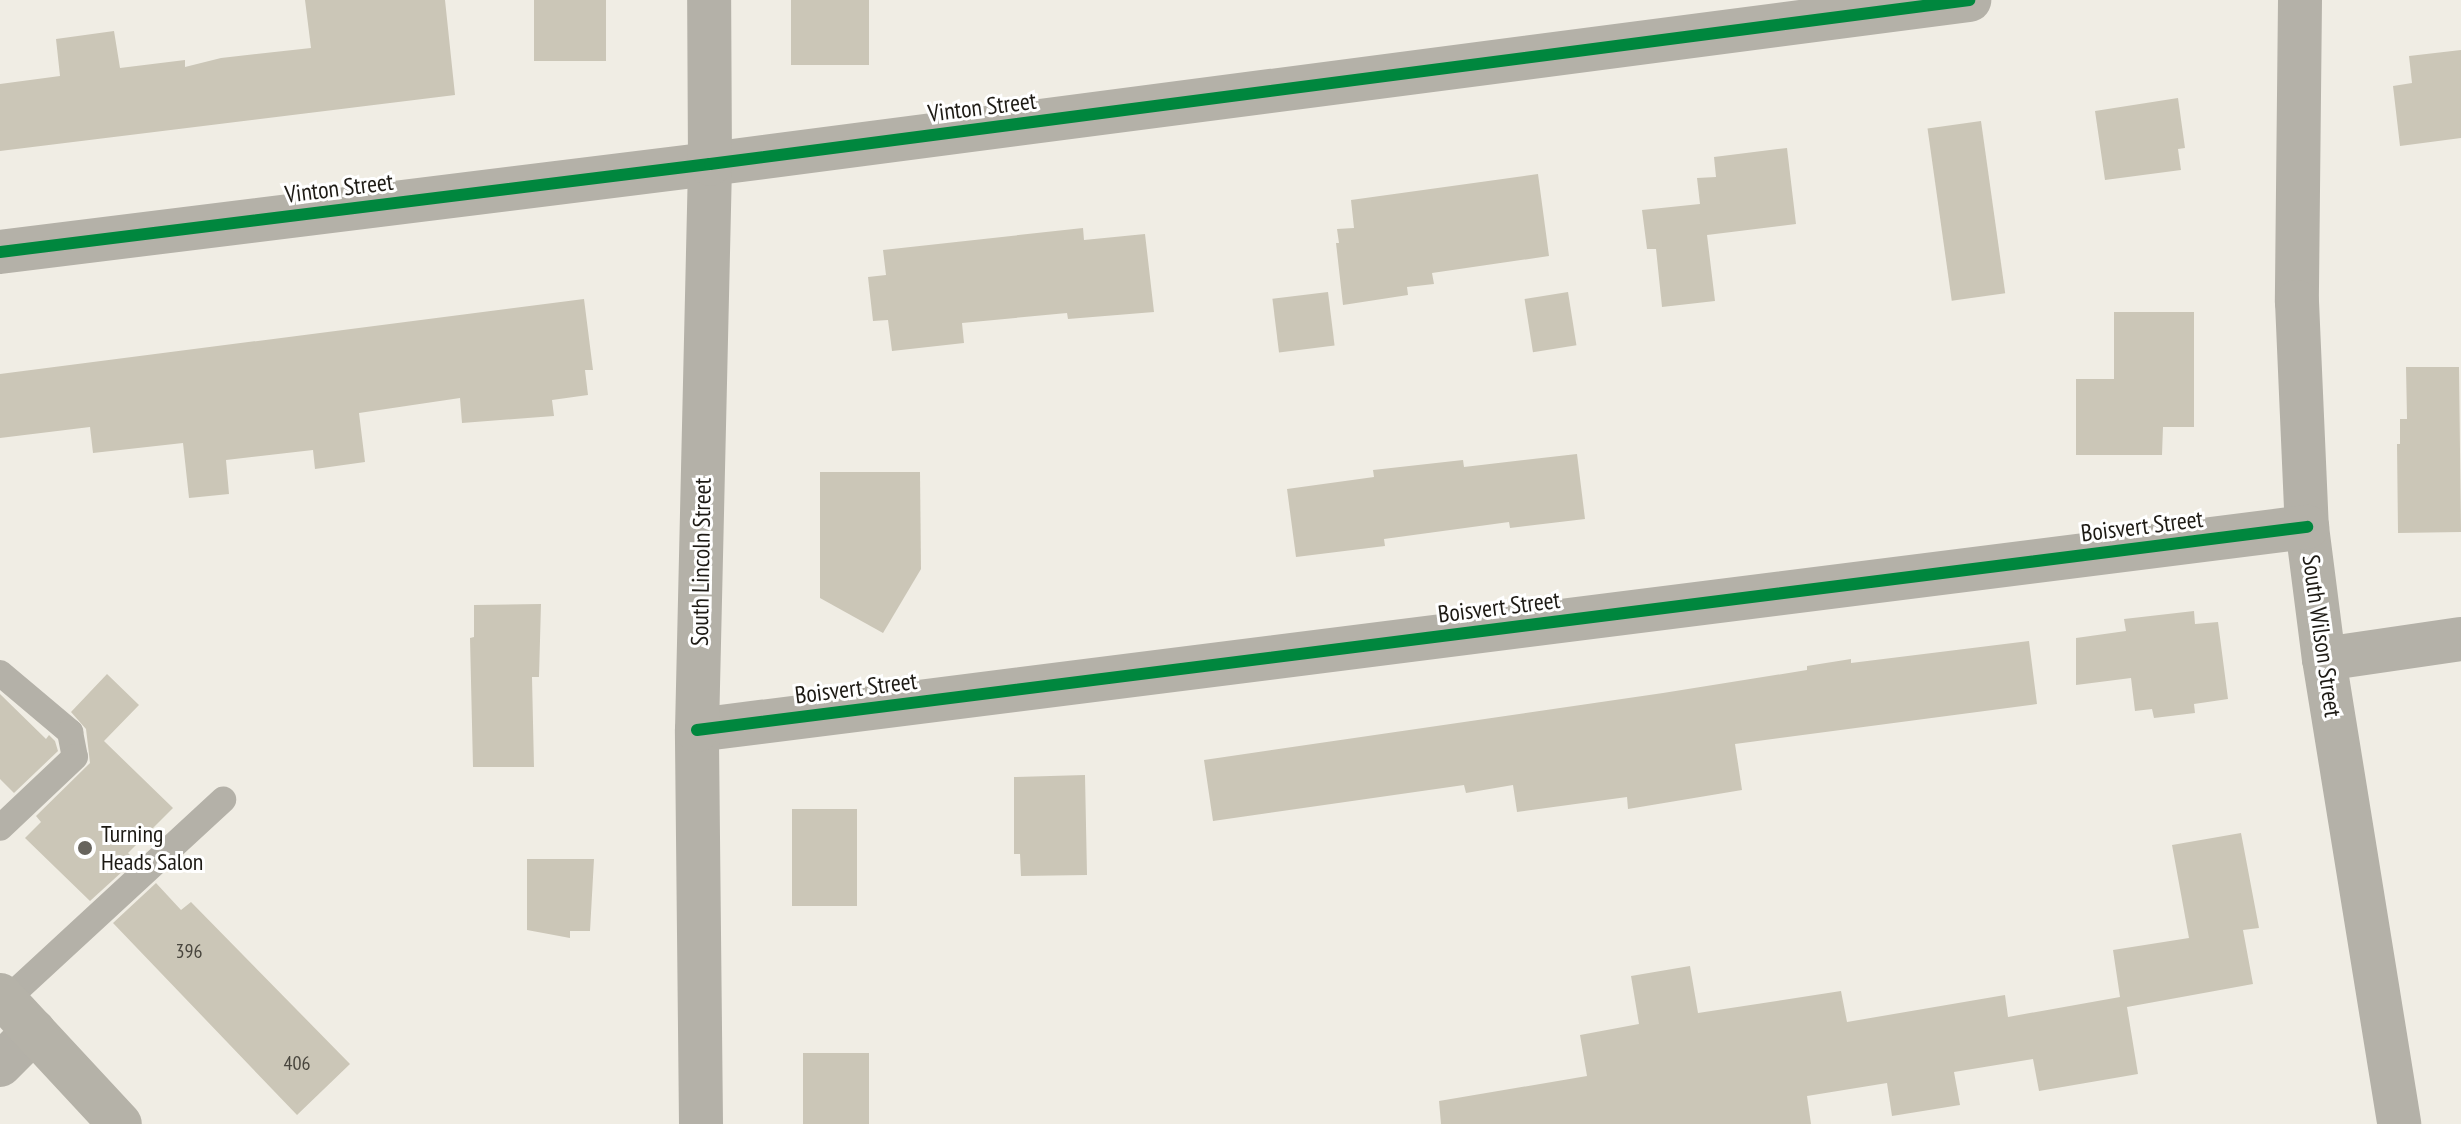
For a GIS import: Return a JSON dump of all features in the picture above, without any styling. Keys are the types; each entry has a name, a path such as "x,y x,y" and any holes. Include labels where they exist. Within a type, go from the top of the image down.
{"main road":[{"path":"13,1009 120,1124"}],"street":[{"name":"South Lincoln Street","path":"701,1124 697,730 710,164 709,0"},
{"name":"Vinton Street","path":"0,252 710,164 1969,0"},
{"name":"South Wilson Street","path":"2300,0 2297,302 2307,527 2324,659 2399,1124"},
{"name":"Boisvert Street","path":"697,730 2307,527"},
{"path":"2324,659 2461,639"},
{"path":"0,1065 13,1009"}],"lane":[{"path":"0,673 70,732 75,757 0,828"},
{"path":"13,1009 223,800"}],"building":[{"path":"305,0 445,0 455,95 0,151 0,84 60,76 56,39 114,31 120,68 185,60 185,67 221,58 311,48"},
{"path":"534,0 606,0 606,61 534,61"},
{"path":"791,0 869,0 869,65 791,65"},
{"path":"2461,50 2461,138 2400,146 2393,86 2412,83 2409,56"},
{"path":"2178,98 2185,148 2178,149 2181,170 2105,180 2095,111"},
{"path":"1981,121 2005,293 1952,301 1928,129"},
{"path":"1787,148 1796,224 1707,235 1715,301 1662,307 1656,249 1647,249 1642,210 1700,204 1697,178 1716,177 1714,157"},
{"path":"1538,174 1549,256 1432,273 1434,284 1407,287 1408,295 1343,305 1337,229 1354,228 1351,200"},
{"path":"1083,228 1084,240 1145,234 1154,312 1068,319 1067,313 962,323 964,343 892,351 888,320 873,321 868,277 886,275 883,250"},
{"path":"1328,292 1335,346 1279,352 1272,299"},
{"path":"1568,292 1576,345 1533,352 1525,299"},
{"path":"584,299 593,370 585,370 588,395 552,400 554,416 462,423 460,398 359,413 365,462 315,469 313,450 226,460 229,494 189,498 183,443 93,453 90,427 0,438 0,374"},
{"path":"2114,312 2194,312 2194,427 2163,427 2162,455 2076,455 2076,379 2114,379"},
{"path":"2406,367 2459,367 2461,532 2398,533 2397,444 2400,444 2400,419 2407,419"},
{"path":"1577,454 1585,519 1510,528 1509,522 1384,539 1385,546 1296,557 1287,489 1374,477 1373,470 1463,460 1464,467"},
{"path":"820,472 920,472 921,569 883,633 820,598"},
{"path":"541,604 539,677 532,677 534,767 473,767 470,638 474,637 474,605"},
{"path":"2194,611 2195,624 2218,622 2228,699 2194,704 2195,713 2154,718 2152,709 2135,711 2131,678 2076,685 2076,638 2126,631 2124,619"},
{"path":"2029,641 2037,704 1735,744 1742,790 1628,809 1627,797 1517,812 1513,785 1466,793 1464,785 1213,821 1204,760 1663,693 1807,670 1807,666 1851,659 1851,663"},
{"path":"107,674 139,705 104,741 173,808 128,853 135,860 90,901 25,838 41,822 36,816 90,763 86,729 71,712"},
{"path":"0,694 46,739 49,735 58,751 14,793 0,779"},
{"path":"1085,775 1087,875 1021,876 1020,854 1014,854 1014,777"},
{"path":"792,809 857,809 857,906 792,906"},
{"path":"2241,833 2259,928 2243,930 2253,984 2127,1007 2138,1074 2039,1091 2033,1059 1954,1072 1960,1105 1892,1116 1887,1083 1807,1096 1811,1124 1441,1124 1439,1101 1587,1076 1580,1035 1639,1024 1631,976 1690,966 1698,1013 1841,991 1847,1022 2005,995 2008,1017 2120,997 2113,950 2189,938 2172,845"},
{"path":"527,859 594,859 590,931 570,931 570,938 527,930"},
{"path":"156,883 181,910 191,902 350,1064 297,1115 113,923"},
{"path":"803,1053 869,1053 869,1124 803,1124"}],"cycle path":[{"path":"0,252 710,164 1969,0"},
{"path":"697,730 2307,527"}],"place":[{"name":"Turning Heads Salon","path":"85,848"}]}
